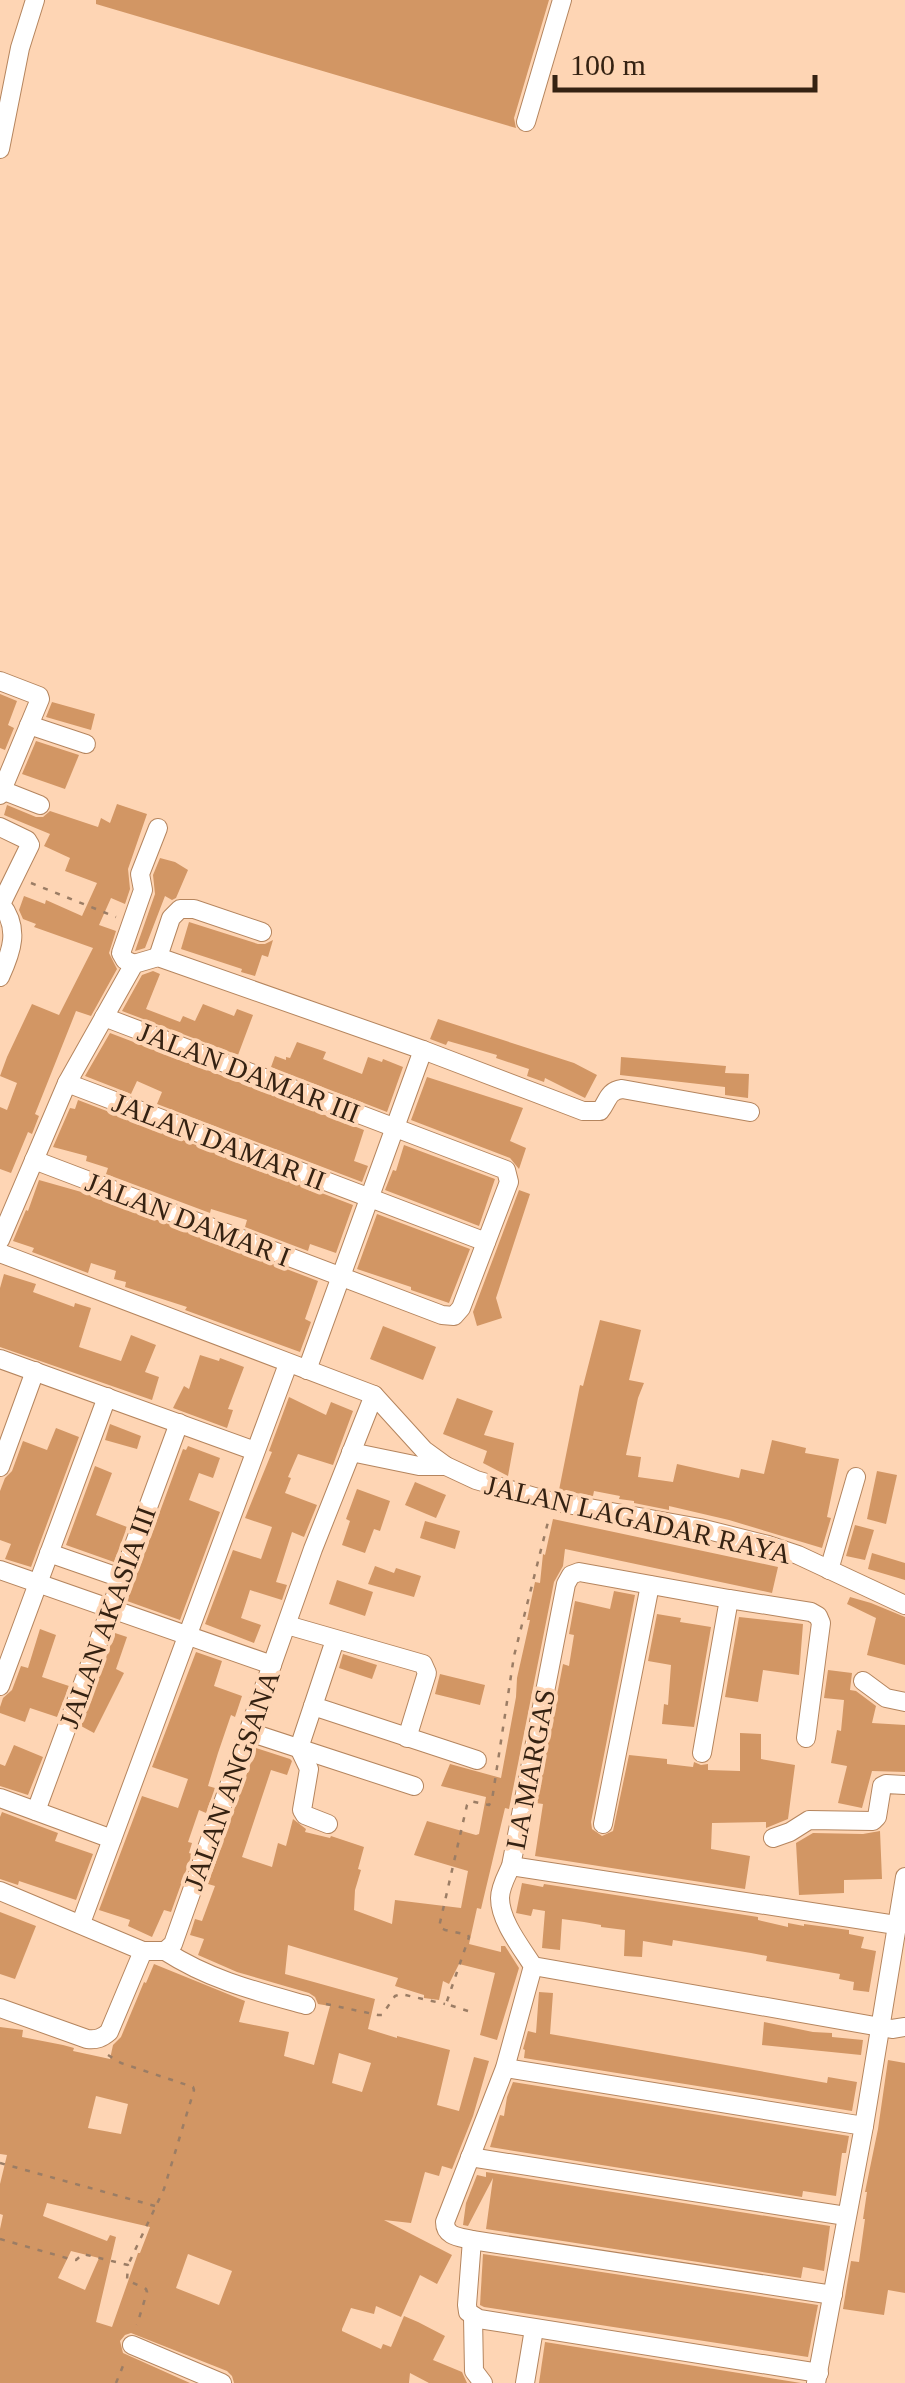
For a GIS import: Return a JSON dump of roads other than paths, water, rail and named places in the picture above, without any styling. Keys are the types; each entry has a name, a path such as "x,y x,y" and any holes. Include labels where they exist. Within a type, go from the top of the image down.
{"street":[{"path":"0,149 20,48 35,0"},
{"path":"526,122 562,0"},
{"path":"0,682 39,696 29,725 6,760 1,792 40,805"},
{"path":"29,725 86,744"},
{"path":"0,827 28,840 30,845 0,904 9,914 14,936 0,977"},
{"path":"158,828 140,874 143,890 121,953 125,960 134,964 158,957 590,1112 600,1111 612,1092 622,1090 750,1112"},
{"path":"158,957 171,918 180,909 194,909 262,932"},
{"path":"0,1240 68,1082 134,964"},
{"name":"JALAN DAMAR III","path":"104,1017 506,1170 509,1182 486,1242"},
{"path":"307,1370 423,1050"},
{"name":"JALAN DAMAR II","path":"68,1082 486,1242"},
{"name":"JALAN DAMAR I","path":"34,1160 442,1315 454,1316 461,1308 486,1242"},
{"name":"JALAN LAGADAR RAYA","path":"0,1253 374,1395 424,1450 476,1480 544,1500 768,1544 905,1606"},
{"path":"0,1358 255,1451"},
{"path":"81,1923 288,1364"},
{"path":"0,1467 35,1371"},
{"name":"JALAN ANGSANA","path":"165,1951 173,1944 374,1395"},
{"path":"0,1686 106,1397"},
{"name":"JALAN AKASIA III","path":"36,1810 179,1424"},
{"path":"352,1452 419,1466 446,1466"},
{"path":"830,1570 856,1477"},
{"path":"49,1552 122,1578"},
{"path":"0,1570 272,1665"},
{"name":"LA MARGAS","path":"806,1738 821,1623 818,1616 579,1572 571,1575 566,1584 511,1866 896,1925"},
{"path":"603,1824 650,1586"},
{"path":"702,1753 729,1599"},
{"path":"287,1625 423,1664 427,1673 407,1738"},
{"path":"328,1824 304,1815 302,1810 308,1770 298,1748 335,1640"},
{"path":"862,1681 886,1698 905,1702"},
{"path":"313,1706 477,1760"},
{"path":"248,1732 414,1786"},
{"path":"773,1838 809,1820 874,1821 882,1786 905,1784"},
{"path":"0,1798 112,1838"},
{"path":"511,1866 499,1901 507,1924 533,1966 505,2068 445,2222 448,2233 472,2240 833,2295"},
{"path":"473,2317 817,2378 864,2126 896,2031 896,1925 905,1877"},
{"path":"0,1891 143,1951 165,1951 213,1978 306,2005"},
{"path":"0,2008 96,2040 109,2032 143,1951"},
{"path":"533,1966 896,2031"},
{"path":"505,2068 864,2126"},
{"path":"470,2157 846,2216"},
{"path":"472,2240 467,2305 473,2317 474,2371 483,2383"},
{"path":"526,2383 534,2329"},
{"path":"132,2345 191,2377 222,2383"}]}
